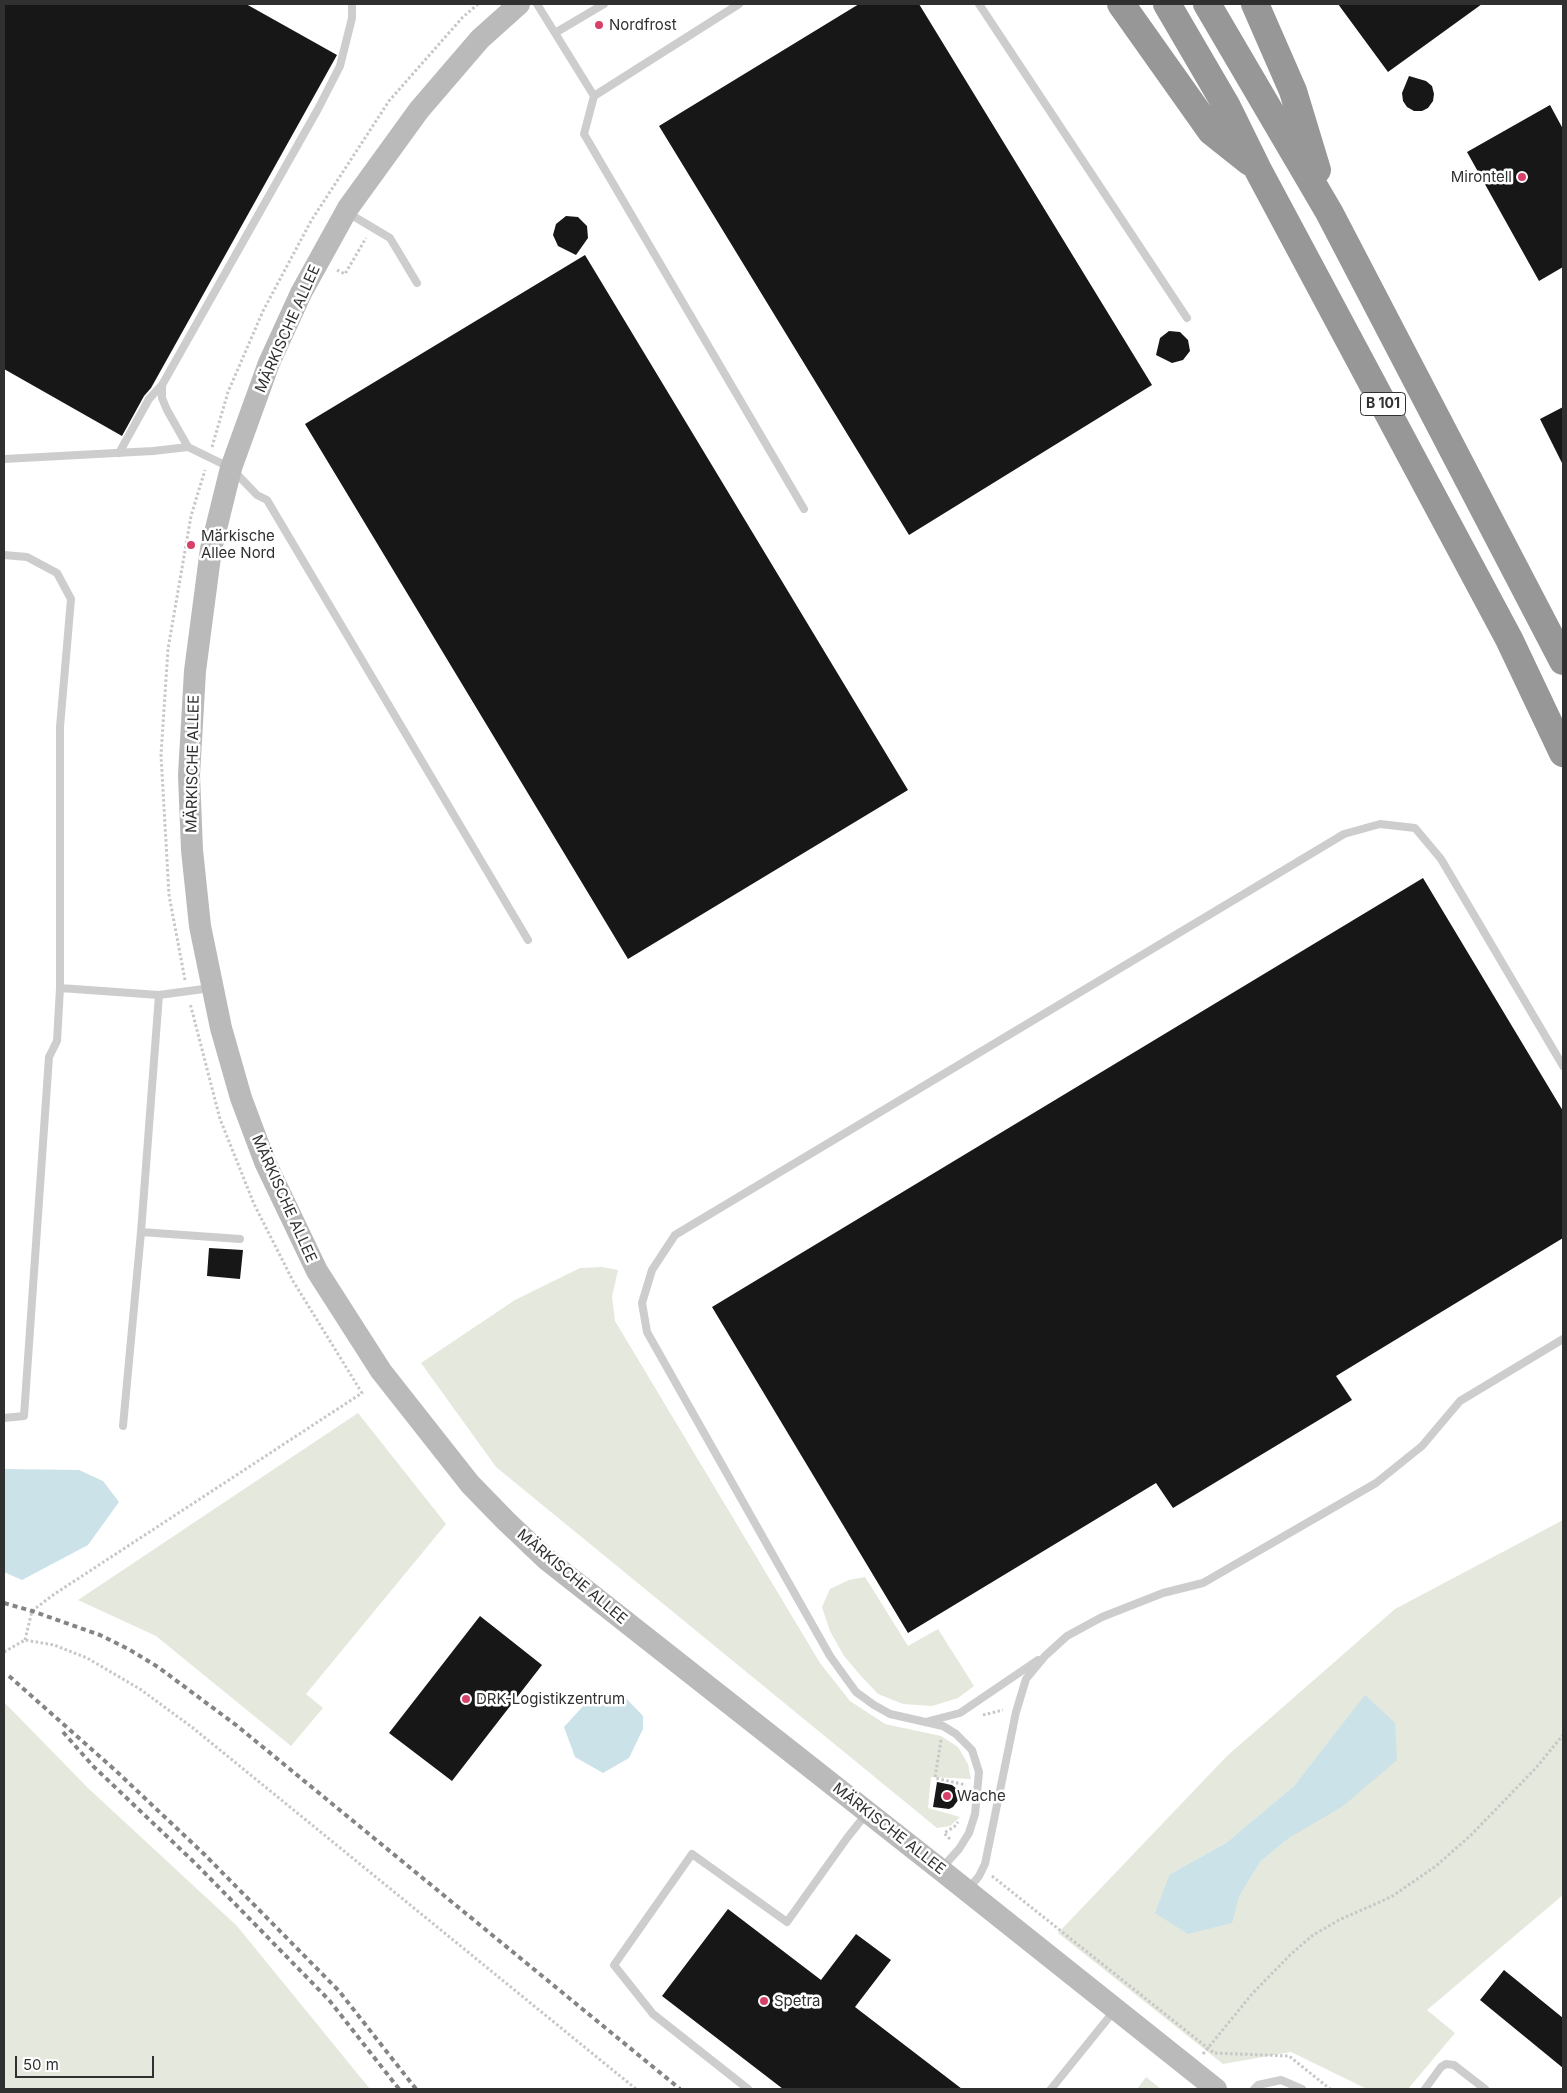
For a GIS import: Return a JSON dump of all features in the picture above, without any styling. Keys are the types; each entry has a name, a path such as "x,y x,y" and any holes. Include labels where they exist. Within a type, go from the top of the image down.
{"highway":[{"path":"1121,4 1211,131 1257,168"},
{"name":"B 101","path":"1167,4 1226,105 1257,168 1509,639 1563,753"},
{"name":"B 101","path":"1207,4 1329,212 1563,661"},
{"path":"1255,4 1293,90 1329,212"}],"street":[{"name":"MÄRKISCHE ALLEE","path":"519,4 480,39 419,110 346,212 301,293 269,363 231,468 211,549 195,671 189,775 192,850 200,926 221,1028 241,1098 258,1144 317,1271 381,1371 470,1484 546,1559 1216,2089"}],"lane":[{"path":"119,453 149,399 162,385 318,109 340,66 352,18 352,4"},
{"path":"537,4 594,96"},
{"path":"555,33 604,4"},
{"path":"739,4 594,96 584,134 804,509"},
{"path":"979,4 1187,318"},
{"path":"346,212 390,238 417,283"},
{"path":"162,385 162,398 167,410 188,447"},
{"path":"4,459 188,447 231,468 257,495 267,500 528,940"},
{"path":"4,555 26,557 57,573 71,599 60,726 60,988 57,1041 49,1057 24,1416 4,1418"},
{"path":"941,1870 960,1848 969,1833 975,1814 979,1772 972,1750 956,1734 943,1726 890,1714 856,1692 830,1656 648,1332 642,1303 652,1270 675,1235 1344,834 1380,824 1415,828 1441,859 1563,1066"},
{"path":"60,988 159,995 212,987"},
{"path":"123,1426 141,1232 159,995"},
{"path":"141,1232 240,1239"},
{"path":"967,1892 983,1868 1026,1679 1045,1656 1067,1636 1102,1617 1163,1593 1202,1583 1376,1483 1422,1446 1460,1401 1563,1339"},
{"path":"927,1722 960,1713 1045,1656"},
{"path":"748,2089 653,2014 614,1965 692,1854 787,1922 868,1812"},
{"path":"1051,2089 1115,2009"},
{"path":"1425,2089 1441,2067 1446,2064 1454,2065 1485,2089"},
{"path":"1254,2089 1258,2084 1282,2080 1302,2089"}],"path":[{"path":"24,1640 32,1611 53,1595 362,1393 293,1281 254,1204 220,1119 187,992 169,895 161,754 168,649 186,544 196,499 228,392 264,311 311,221 390,101 462,18 478,4"},
{"path":"196,499 201,501"},
{"path":"186,544 191,545"},
{"path":"4,1652 24,1640 54,1645 87,1658 140,1689 193,1728 636,2089"},
{"path":"1191,2070 1252,1994 1290,1955 1313,1935 1339,1920 1391,1897 1436,1866 1476,1829 1535,1769 1563,1735"},
{"path":"944,1833 960,1848"},
{"path":"983,1868 1214,2053 1289,2056 1330,2089"}],"shaded area":[{"path":"602,1267 618,1270 612,1297 615,1321 820,1663 850,1701 885,1724 941,1736 958,1747 968,1764 971,1779 931,1777 928,1808 960,1817 950,1826 937,1828 496,1467 421,1363 515,1300 580,1268"},
{"path":"358,1413 446,1524 306,1694 323,1708 291,1746 156,1636 78,1600"},
{"path":"1563,1520 1563,1895 1427,2010 1455,2033 1408,2089 1367,2089 1291,2052 1223,2064 1058,1933 1227,1756 1395,1609","holes":["1365,1696 1289,1838 1260,1862 1239,1897 1170,1874 1226,1843 1294,1786"]},
{"path":"865,1577 908,1646 938,1629 974,1686 958,1698 932,1706 903,1704 878,1694 844,1656 830,1631 822,1607 830,1589 849,1580"},
{"path":"4,1702 88,1788 237,1926 370,2089 4,2089"},
{"path":"1146,2077 1161,2089 1137,2089"}],"water":[{"path":"4,1469 79,1470 103,1481 119,1502 88,1545 22,1580 4,1572"},
{"path":"596,1692 623,1695 643,1716 643,1729 629,1758 603,1773 575,1757 564,1727"},
{"path":"1365,1695 1395,1723 1397,1760 1343,1806 1289,1838 1260,1862 1239,1897 1232,1923 1188,1934 1155,1913 1170,1874 1226,1843 1294,1786"}],"building":[{"path":"4,4 246,4 337,55 151,388 144,396 122,436 4,369"},
{"path":"859,4 919,4 1152,385 909,535 659,126"},
{"path":"1338,4 1482,4 1388,72"},
{"path":"1409,76 1426,81 1432,86 1433,101 1428,108 1422,111 1414,111 1407,107 1403,101 1402,93"},
{"name":"Mirontell","path":"1550,105 1563,129 1563,267 1539,281 1467,152"},
{"path":"566,216 578,217 587,226 588,238 576,255 558,246 553,235 556,224"},
{"path":"585,255 908,790 628,959 305,424"},
{"path":"1169,331 1180,332 1188,340 1190,351 1183,360 1172,363 1156,355 1160,338"},
{"path":"1563,407 1563,465 1540,419"},
{"path":"1423,878 1563,1111 1563,1238 1336,1376 1352,1400 1173,1508 1156,1483 908,1633 712,1307"},
{"path":"209,1248 243,1250 240,1279 207,1276"},
{"name":"DRK-Logistikzentrum","path":"480,1616 542,1665 452,1781 389,1733"},
{"name":"Wache","path":"937,1782 952,1785 957,1789 959,1799 953,1807 949,1809 933,1807"},
{"name":"Spetra","path":"728,1909 821,1980 856,1934 891,1960 855,2007 962,2089 783,2089 662,1996"},
{"path":"1504,1970 1563,2018 1563,2068 1480,2000"}],"railway":[{"path":"4,1603 100,1635 158,1667 236,1725 680,2089"},
{"path":"9,1676 115,1770 205,1855 339,1991 416,2089"},
{"path":"63,1732 93,1766 196,1864 329,2000 399,2089"}],"place":[{"name":"Nordfrost","path":"599,25"},
{"name":"Mirontell","path":"1522,177"},
{"name":"Märkische Allee Nord","path":"191,545"},
{"name":"DRK-Logistikzentrum","path":"466,1699"},
{"name":"Wache","path":"947,1796"},
{"name":"Spetra","path":"764,2001"}]}
